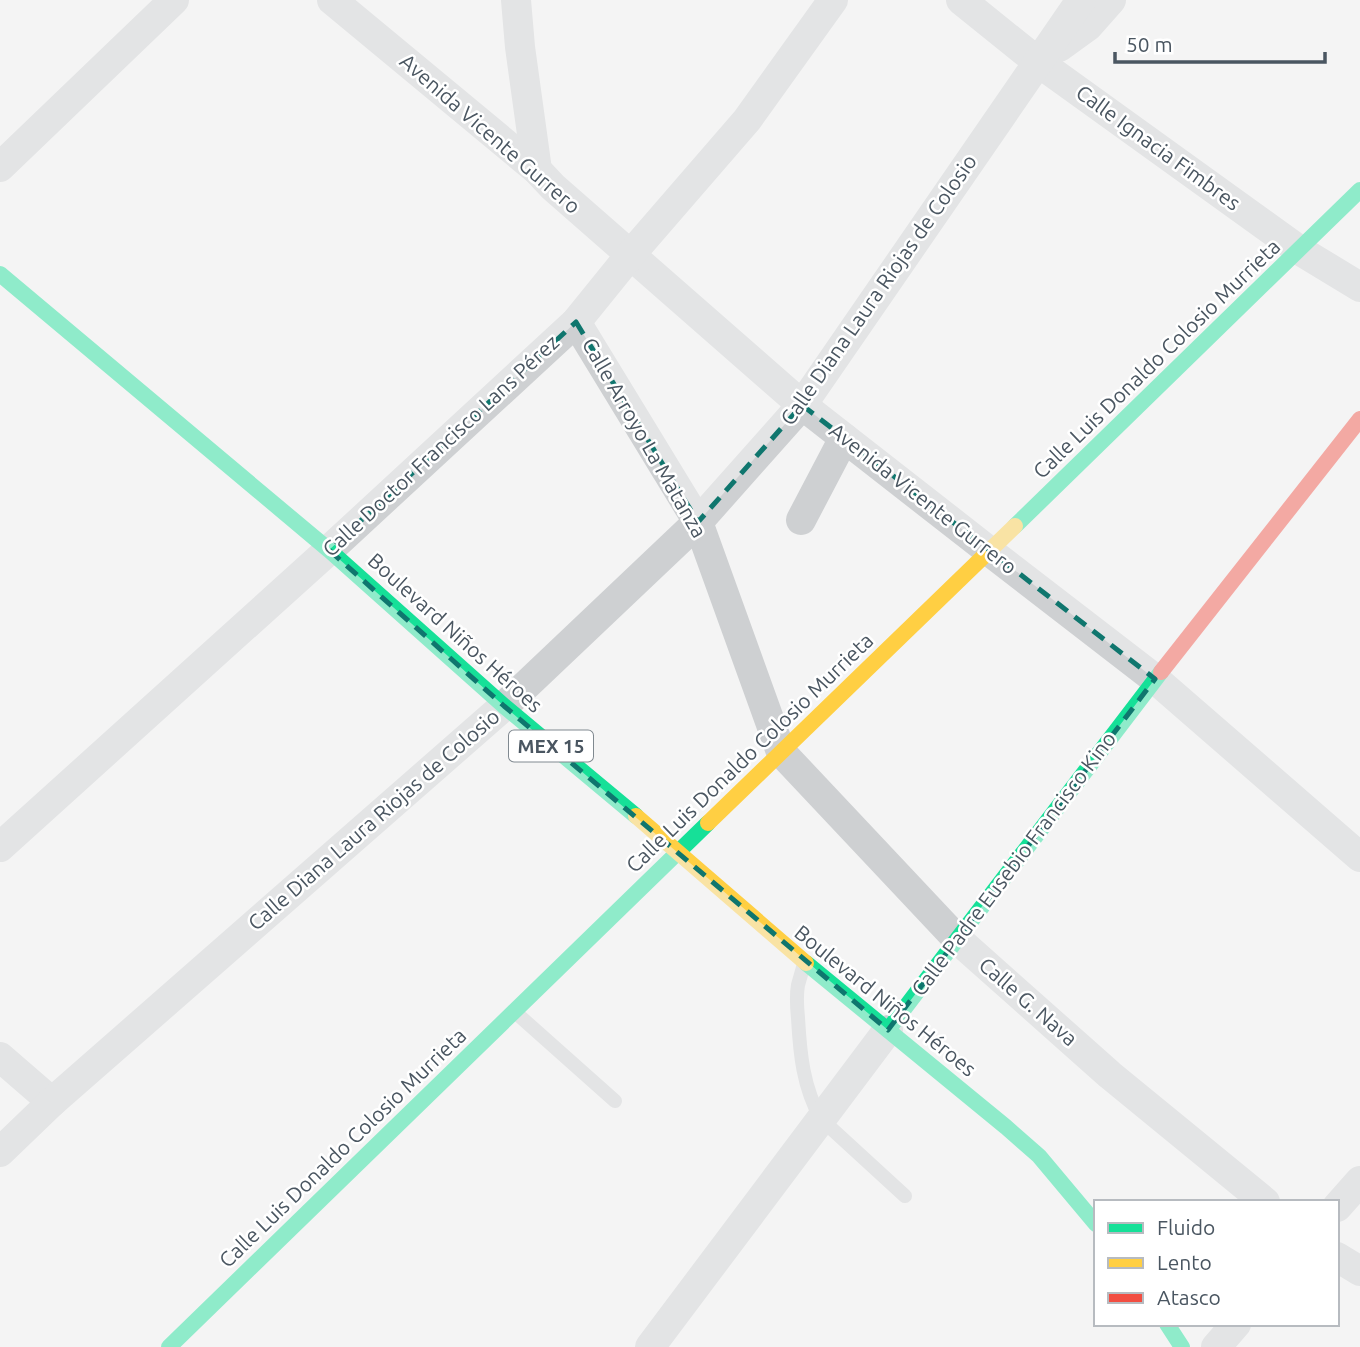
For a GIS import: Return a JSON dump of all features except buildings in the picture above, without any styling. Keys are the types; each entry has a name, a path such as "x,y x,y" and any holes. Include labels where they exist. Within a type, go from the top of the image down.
{"main road":[{"name":"Calle Luis Donaldo Colosio Murrieta","path":"169,1347 1360,190"},
{"name":"Boulevard Niños Héroes","path":"0,274 330,550 504,706 678,851 805,963 1006,1127 1039,1156 1094,1222"},
{"name":"Calle Padre Eusebio Francisco Kino","path":"888,1030 1156,679 1360,419"},
{"path":"1168,1326 1182,1347"}],"street":[{"path":"0,167 174,0"},
{"name":"Avenida Vicente Gurrero","path":"332,0 537,170 553,187 802,405 1156,679 1360,858"},
{"path":"516,0 537,170"},
{"name":"Calle Doctor Francisco Lans Pérez","path":"0,847 330,550 576,321 747,120 833,0"},
{"name":"Calle Ignacia Fimbres","path":"961,0 1038,62 1299,250 1360,287"},
{"name":"Calle Diana Laura Riojas de Colosio","path":"0,1152 52,1102 504,706 698,522 802,405 1081,0"},
{"path":"1038,62 1088,26 1111,0"},
{"name":"Calle Arroyo La Matanza","path":"576,321 698,522 781,752"},
{"path":"801,520 845,438"},
{"name":"Calle G. Nava","path":"781,752 957,939 1110,1075 1263,1200"},
{"name":"Calle Padre Eusebio Francisco Kino","path":"650,1347 888,1030"},
{"path":"0,1057 52,1102"},
{"path":"1339,1205 1360,1181"},
{"path":"1339,1258 1360,1271"},
{"path":"1216,1347 1234,1326"}],"lane":[{"path":"805,963 798,987 801,1059 813,1105 821,1119 905,1196"},
{"path":"514,1011 615,1101"}],"highlighted area":[{"path":"576,322 698,522 802,405 1155,679 888,1030 504,706 329,550"}],"traffic: fast":[{"path":"1015,526 1360,190"},
{"path":"0,274 329,550 504,706 636,816"},
{"path":"888,1030 1161,672"},
{"path":"169,1347 708,823"},
{"path":"806,963 1039,1156 1094,1222"},
{"path":"1168,1326 1182,1347"}],"traffic: slow":[{"path":"708,823 1015,526"},
{"path":"636,816 806,963"}],"traffic: jam":[{"path":"1161,672 1360,419"}]}
